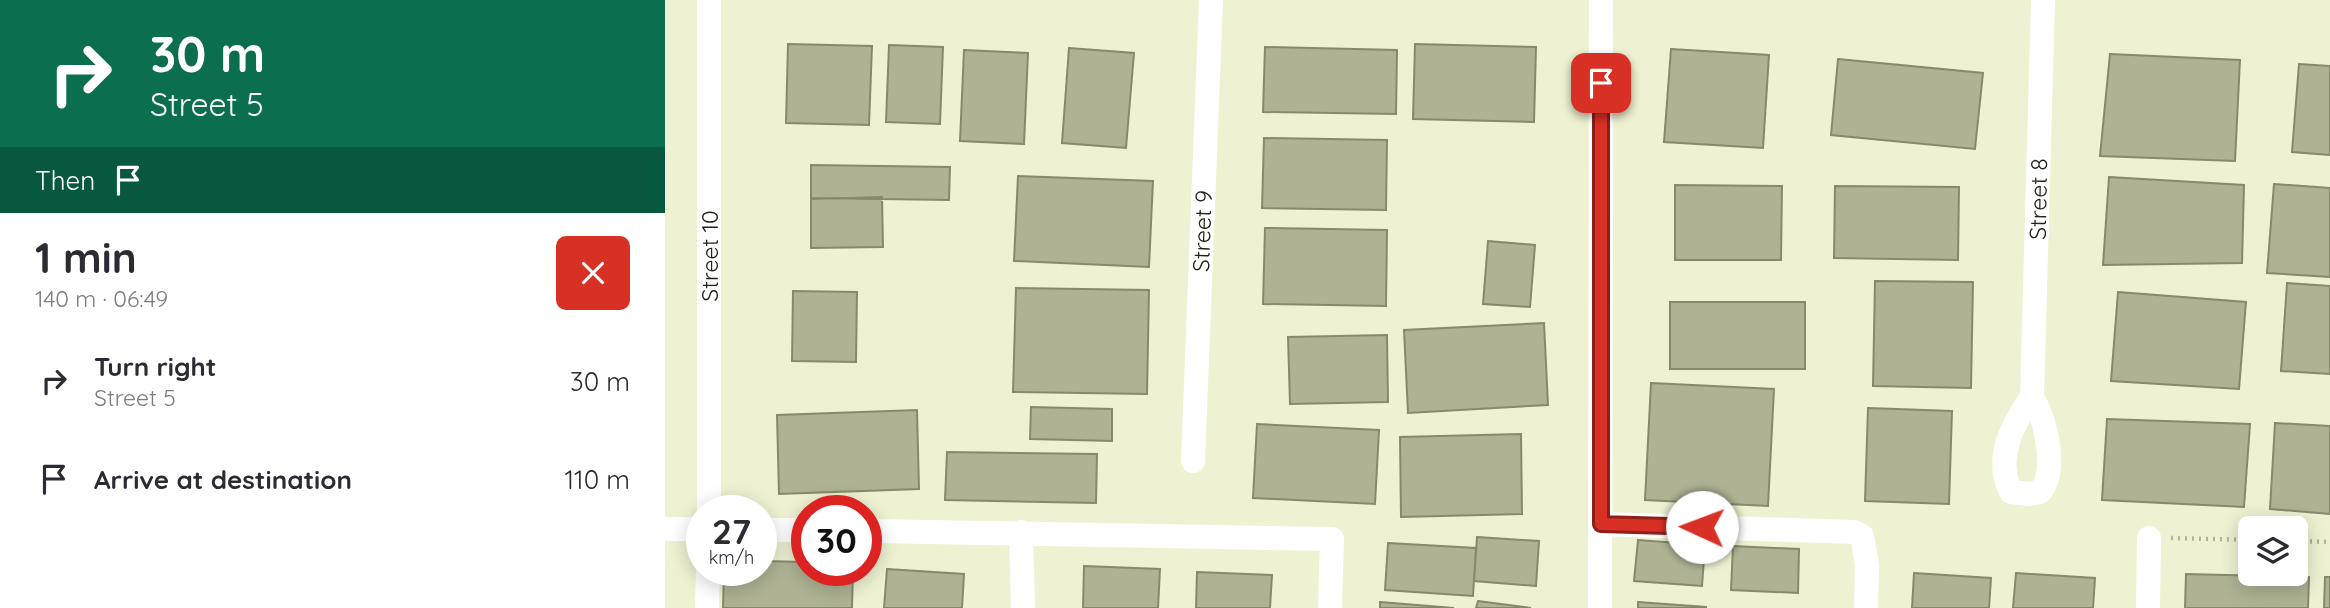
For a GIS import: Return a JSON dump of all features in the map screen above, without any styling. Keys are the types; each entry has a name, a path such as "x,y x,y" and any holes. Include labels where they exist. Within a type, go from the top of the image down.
{"street":[{"name":"Street 10","path":"709,0 709,495"},
{"name":"Street 9","path":"1193,461 1210,0"},
{"path":"1600,608 1601,0"},
{"name":"Street 8","path":"2032,397 2043,0"},
{"path":"1601,524 1854,531 1862,536 1867,565 1866,608"},
{"path":"665,528 686,529"},
{"path":"882,531 1332,539 1330,608"},
{"path":"1021,532 1023,608"},
{"path":"2148,608 2149,538"},
{"path":"707,608 708,586"}],"path":[{"path":"2149,538 2238,540"},
{"path":"2308,541 2330,542"}],"building":[{"path":"788,44 872,46 869,125 786,123"},
{"path":"1415,44 1536,47 1534,122 1413,119"},
{"path":"889,45 943,47 940,124 886,122"},
{"path":"1265,47 1397,50 1396,114 1263,112"},
{"path":"1069,48 1134,53 1126,148 1062,143"},
{"path":"1671,49 1769,55 1763,148 1664,142"},
{"path":"964,50 1028,53 1024,144 960,141"},
{"path":"2110,54 2240,60 2235,161 2100,156"},
{"path":"1838,59 1983,73 1975,149 1831,135"},
{"path":"2299,64 2330,66 2330,155 2292,152"},
{"path":"1264,138 1387,140 1386,210 1262,208"},
{"path":"811,165 950,167 949,200 811,198"},
{"path":"1018,176 1153,181 1149,267 1014,261"},
{"path":"2109,177 2244,185 2242,263 2103,265"},
{"path":"2274,184 2330,188 2330,277 2267,273"},
{"path":"1675,185 1782,186 1781,260 1675,260"},
{"path":"1835,186 1959,187 1958,260 1834,258"},
{"path":"882,197 883,247 811,248 811,199"},
{"path":"1265,228 1387,230 1386,306 1263,304"},
{"path":"1488,241 1535,245 1530,307 1483,304"},
{"path":"1875,281 1973,282 1971,388 1873,386"},
{"path":"2287,283 2330,286 2330,374 2281,371"},
{"path":"1016,288 1149,290 1147,394 1013,392"},
{"path":"793,291 857,292 856,362 792,361"},
{"path":"2118,292 2246,302 2239,389 2111,381"},
{"path":"1670,302 1805,302 1805,369 1670,369"},
{"path":"1544,323 1548,405 1408,413 1404,330"},
{"path":"1387,335 1388,402 1290,404 1288,337"},
{"path":"1651,383 1774,389 1768,506 1645,500"},
{"path":"1031,407 1112,409 1112,441 1030,439"},
{"path":"1868,408 1952,411 1949,504 1865,501"},
{"path":"917,410 919,489 779,494 777,415"},
{"path":"2107,419 2250,424 2244,507 2102,500"},
{"path":"2275,423 2330,426 2330,514 2270,509"},
{"path":"1257,424 1379,430 1375,504 1253,498"},
{"path":"1521,434 1522,514 1401,517 1400,437"},
{"path":"947,452 1097,454 1096,503 945,500"},
{"path":"1477,537 1539,541 1536,586 1474,581"},
{"path":"1638,540 1705,545 1702,586 1634,581"},
{"path":"1388,543 1476,548 1473,596 1385,590"},
{"path":"1733,546 1799,549 1798,593 1731,590"},
{"path":"777,561 791,562 791,586 853,586 852,608 723,608 724,586 777,586"},
{"path":"1084,566 1160,569 1158,608 1083,608"},
{"path":"887,569 964,574 962,608 884,608"},
{"path":"1197,572 1272,575 1270,608 1196,608"},
{"path":"1914,573 1991,578 1989,608 1912,608"},
{"path":"2016,573 2095,578 2093,608 2013,608"},
{"path":"2186,574 2238,575 2238,586 2308,586 2309,577 2308,608 2185,608"},
{"path":"2325,577 2330,577 2330,608 2324,608"},
{"path":"1478,601 1531,608 1476,608"},
{"path":"1380,602 1454,608 1380,608"},
{"path":"1638,602 1706,607 1706,608 1638,608"}],"route":[{"path":"1601,83 1601,524 1702,527"}]}
